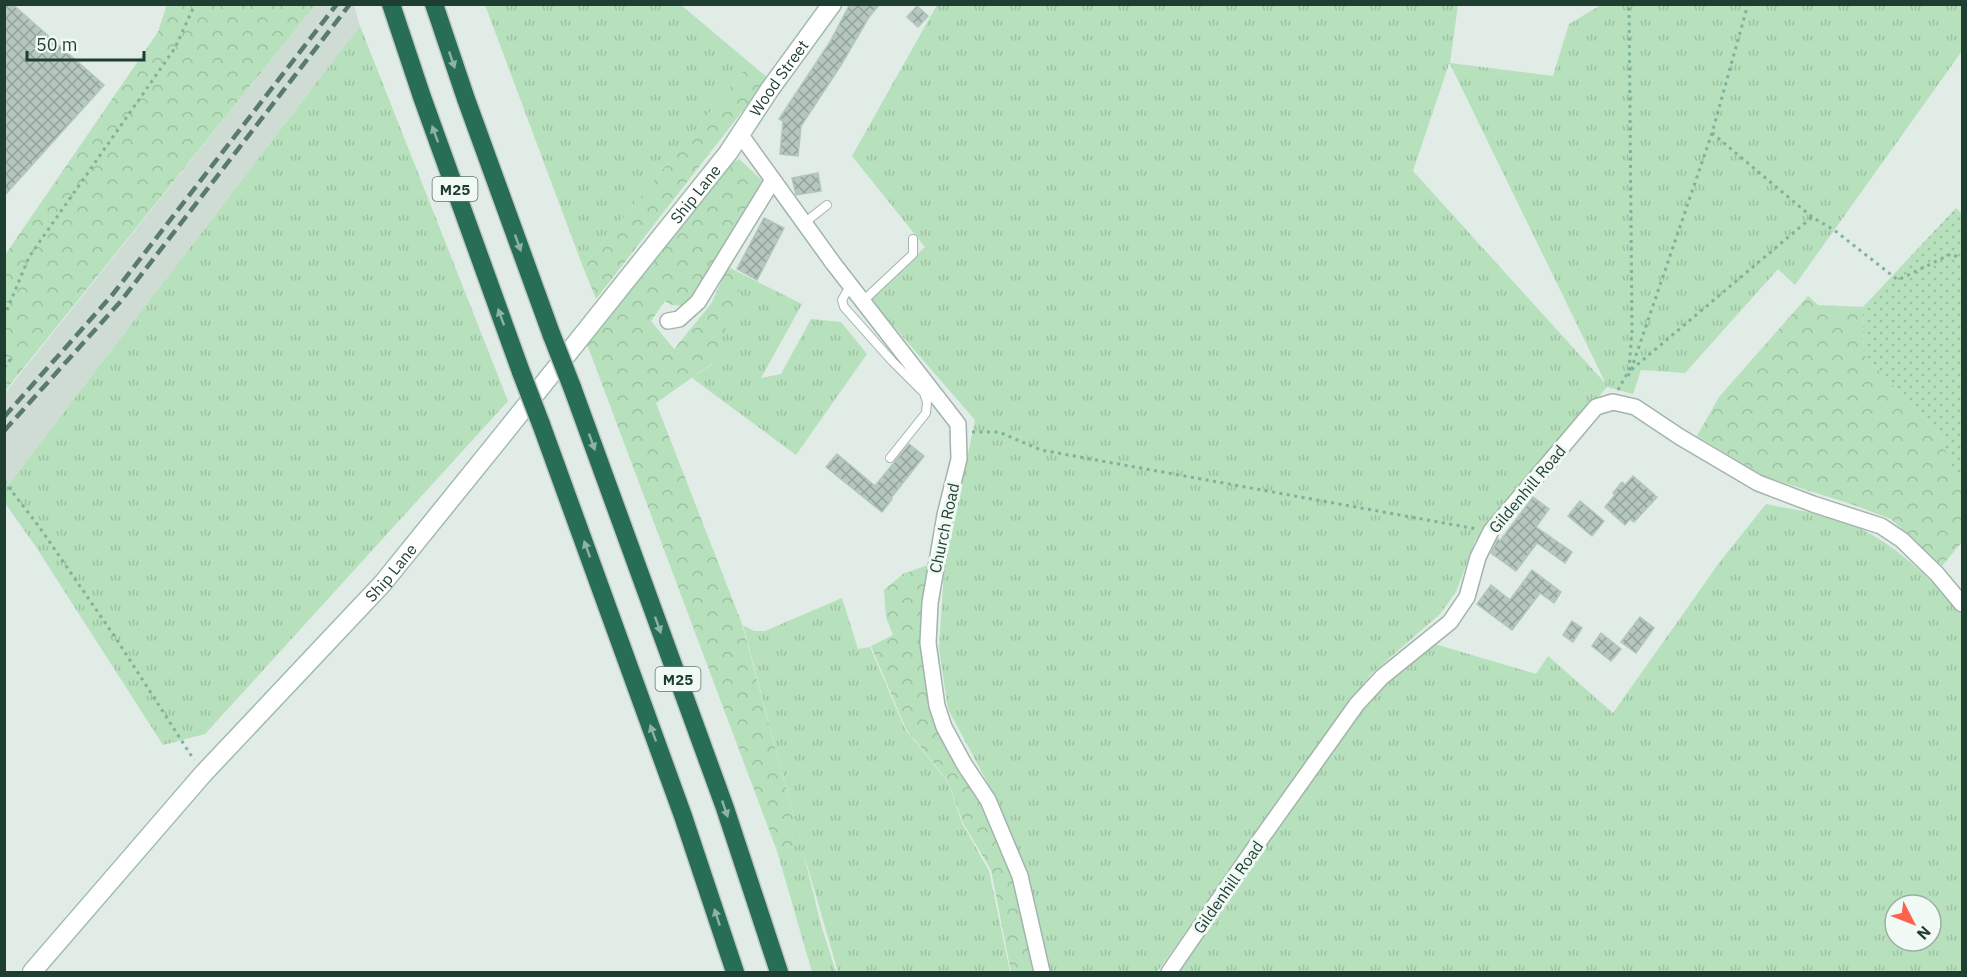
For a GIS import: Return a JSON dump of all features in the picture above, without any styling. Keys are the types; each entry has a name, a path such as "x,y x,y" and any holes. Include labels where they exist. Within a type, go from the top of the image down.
{"highway":[{"name":"M25","path":"391,4 426,108 683,816 735,972"},
{"name":"M25","path":"434,4 466,99 721,796 779,972"}],"street":[{"name":"Wood Street","path":"728,153 770,89 832,4"},
{"path":"740,134 862,302 950,413 958,424 960,432"},
{"name":"Ship Lane","path":"32,972 203,774 383,583 728,153"},
{"path":"668,321 679,319 698,302 774,180"},
{"path":"1612,403 1635,407 1680,437 1758,483 1881,526 1902,540 1937,574 1962,604"},
{"name":"Gildenhill Road","path":"1169,972 1357,704 1382,677 1450,622 1467,597 1478,557 1491,531 1596,407 1612,403"},
{"name":"Church Road","path":"960,432 959,459 945,515 930,603 928,643 938,706 944,727 988,800 1020,876 1042,972"}],"lane":[{"path":"804,222 827,205"},
{"path":"862,302 913,254 913,239"},
{"path":"850,286 842,300 844,307 924,393 927,402 926,413 890,458"}],"path":[{"path":"4,316 29,257 175,48 195,4"},
{"path":"1612,403 1629,370 1632,330 1629,4"},
{"path":"1612,403 1631,370 1712,133 1748,4"},
{"path":"1712,133 1812,217 1834,230 1898,280 1951,254 1962,259"},
{"path":"1631,370 1812,217"},
{"path":"4,354 10,360 4,368"},
{"path":"960,432 999,432 1041,450 1491,531"},
{"path":"4,481 40,528 111,631 203,774"}],"shaded area":[{"path":"315,5 354,5 360,26 5,489 5,393"}],"green space":[{"path":"167,4 315,5 5,391 5,255 158,32"},
{"path":"485,5 681,5 750,63 583,267"},
{"path":"937,5 1458,5 1450,63 1553,76 1569,24 1601,5 1962,5 1962,51 1795,285 1778,269 1685,373 1641,370 1633,394 1607,387 1475,541 1456,592 1440,614 1370,675 1157,972 1049,972 1035,902 999,804 948,709 939,649 944,571 975,420 870,299 925,247 852,156","holes":["1450,64 1606,384 1413,171"]},
{"path":"360,26 508,401 205,734 163,745 36,547 5,503 5,489"},
{"path":"750,63 768,78 596,299 583,267"},
{"path":"739,159 766,184 718,264 686,306 672,305 665,301 651,321 674,349 711,304 728,267 744,275 714,362 656,403 742,624 801,843 777,851 584,336 727,167"},
{"path":"1956,208 1962,214 1962,479 1950,465 1942,437 1864,354 1863,307"},
{"path":"744,275 802,304 761,378 781,374 811,319 841,322 867,354 796,455 692,378 712,364"},
{"path":"1808,296 1818,305 1863,307 1864,354 1942,437 1950,465 1962,479 1962,542 1942,566 1891,519 1765,477 1697,436 1719,397"},
{"path":"1766,504 1834,518 1853,525 1889,545 1935,585 1962,615 1962,972 1171,972 1359,705 1424,646 1438,645 1536,674 1548,656 1613,713 1719,563"},
{"path":"936,562 931,672 963,765 1019,876 1041,972 1011,972 991,870 963,823 948,781 906,729 871,646 893,635 886,617 884,590 903,574"},
{"path":"842,598 858,649 870,647 905,729 948,782 962,823 989,871 1010,972 838,972 803,851 821,925 836,972 812,972 777,851 801,843 743,625 754,631 765,631"}],"building":[{"path":"4,4 12,4 104,85 4,196"},
{"path":"850,4 880,4 869,17 801,126 798,156 780,154 783,121 779,119 830,42"},
{"path":"917,6 928,16 918,27 907,17"},
{"path":"818,173 821,191 796,195 792,178"},
{"path":"764,218 784,228 757,280 737,269"},
{"path":"909,444 924,456 882,512 826,467 837,454 875,486"},
{"path":"1633,476 1657,497 1634,522 1630,519 1625,525 1605,507 1622,482 1625,485"},
{"path":"1533,497 1549,509 1536,527 1572,552 1565,563 1537,543 1516,571 1491,553 1498,539 1500,541"},
{"path":"1580,501 1604,521 1592,536 1568,516"},
{"path":"1532,570 1561,592 1554,603 1540,593 1512,630 1477,604 1491,585 1510,600"},
{"path":"1640,617 1654,628 1636,653 1621,642"},
{"path":"1572,621 1582,628 1573,642 1563,635"},
{"path":"1601,633 1621,649 1611,661 1592,646"}],"railway":[{"path":"4,417 113,294 337,4"},
{"path":"4,431 121,301 350,4"}]}
